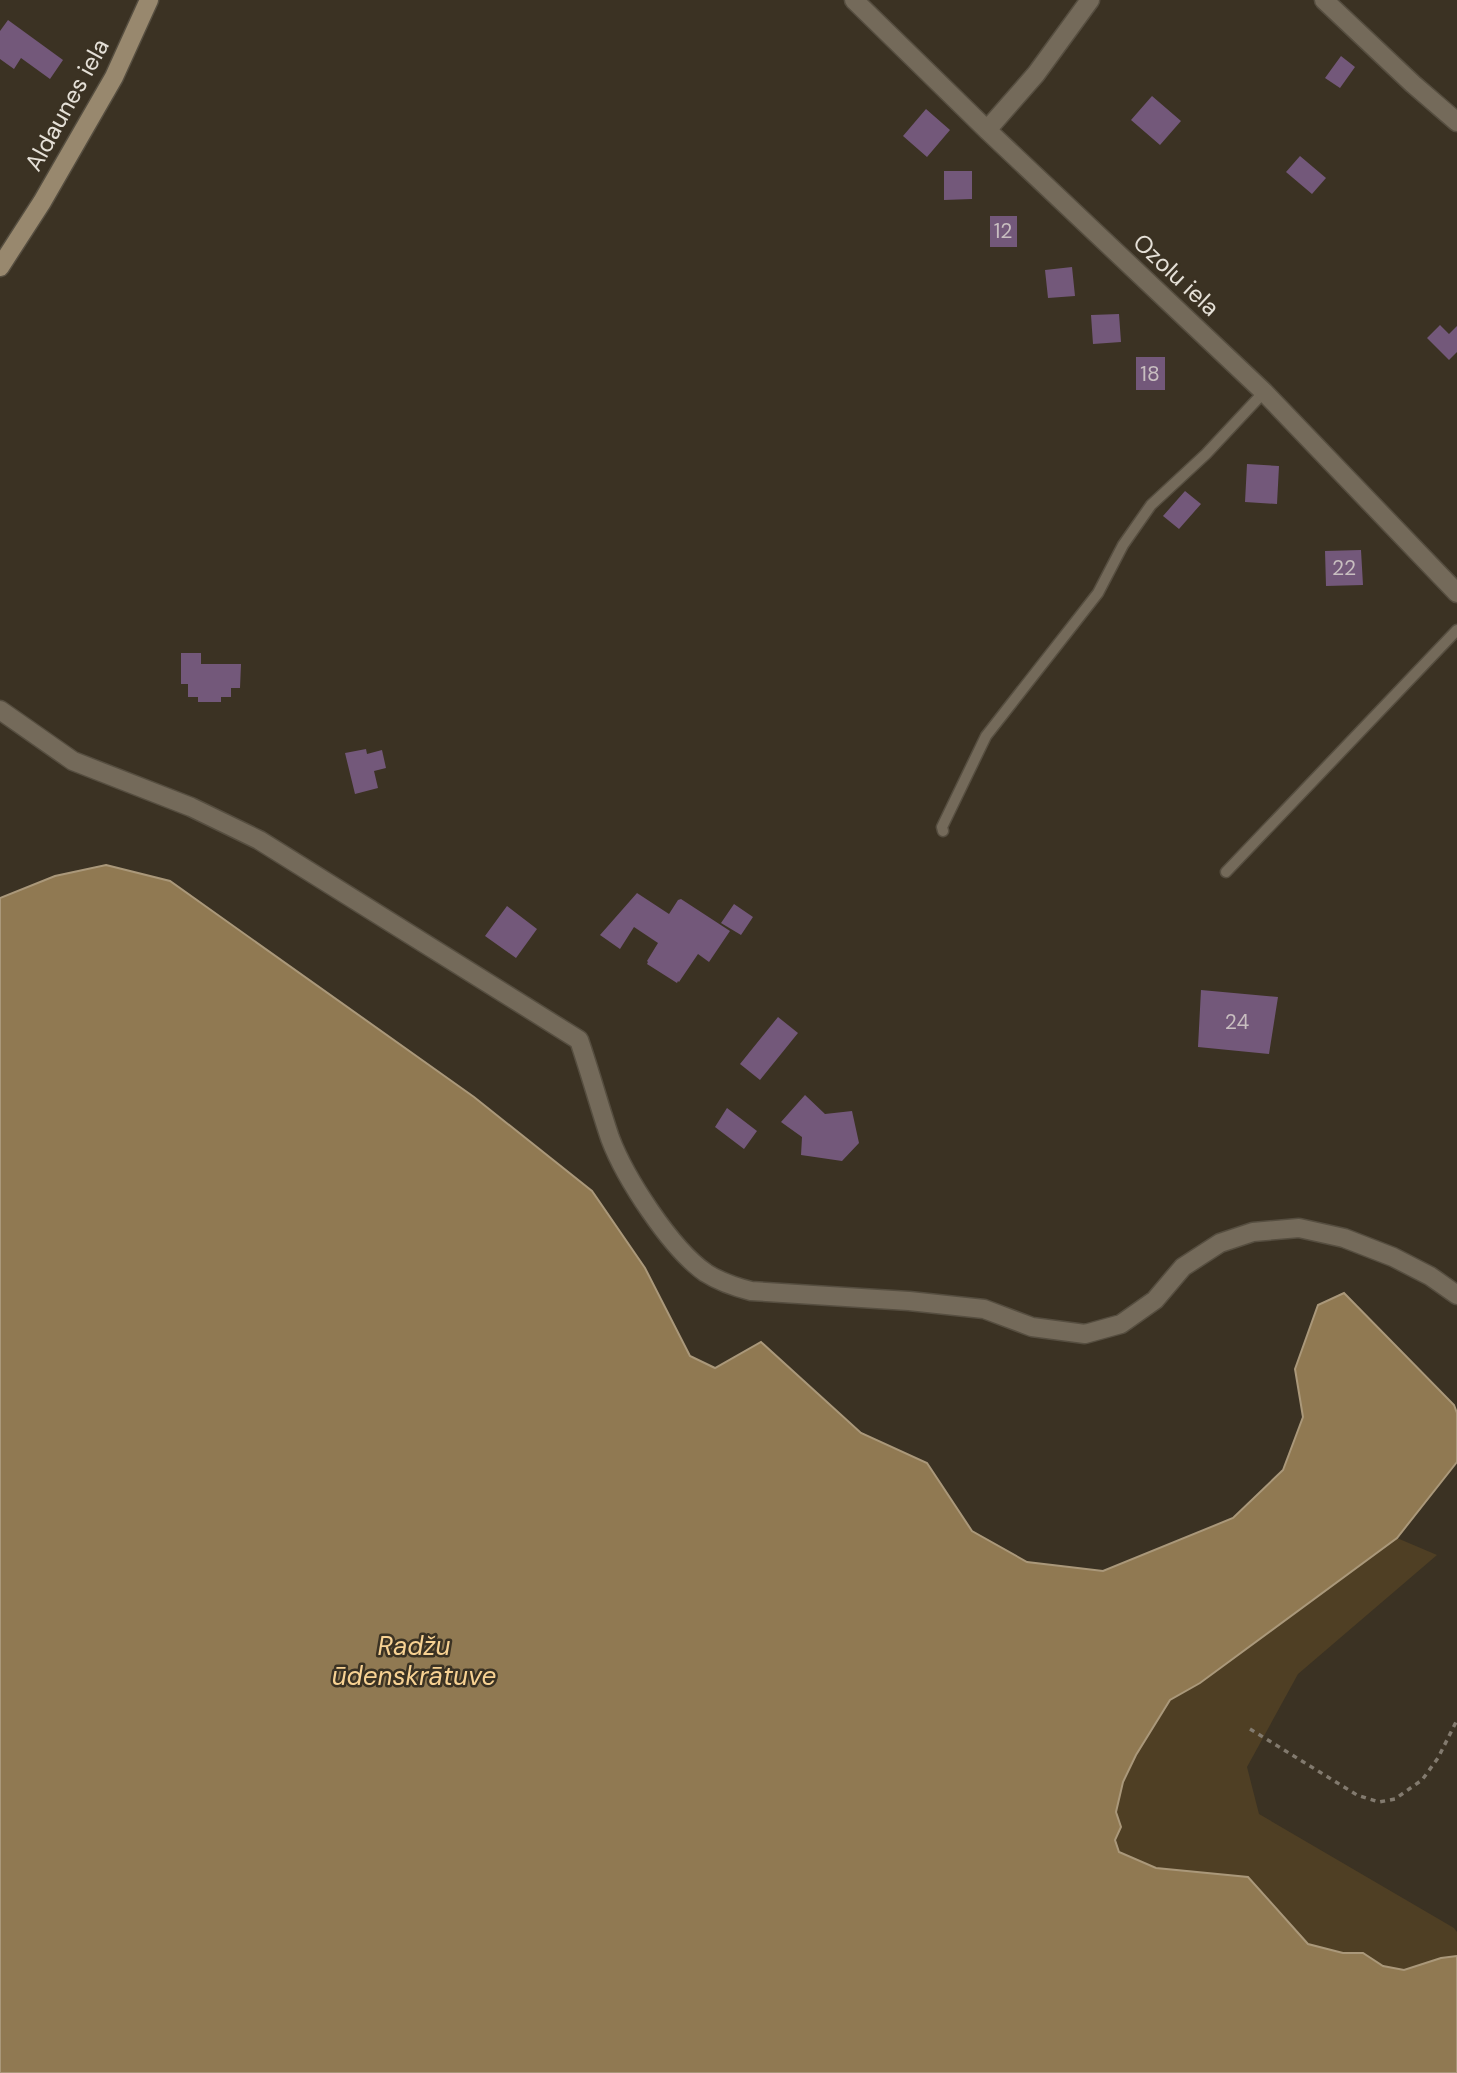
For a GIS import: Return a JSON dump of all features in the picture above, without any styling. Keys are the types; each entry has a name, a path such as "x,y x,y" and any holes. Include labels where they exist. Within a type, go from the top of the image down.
{"street":[{"name":"Aldaunes iela","path":"0,267 42,202 114,77 149,0"},
{"name":"Ozolu iela","path":"854,0 1264,392 1457,593"},
{"path":"987,130 1036,74 1090,0"},
{"path":"1324,0 1457,122"},
{"path":"0,710 73,761 191,807 259,840 579,1040 611,1140 638,1193 682,1254 706,1273 729,1285 751,1291 909,1301 984,1309 1032,1327 1085,1334 1121,1324 1155,1300 1183,1267 1220,1243 1252,1232 1299,1228 1345,1238 1393,1257 1430,1276 1457,1295"}],"lane":[{"path":"943,831 942,827 986,736 1098,593 1133,529 1151,505 1206,454 1264,392"},
{"path":"1226,872 1457,630"}],"path":[{"path":"1250,1729 1357,1795 1378,1802 1395,1799 1422,1780 1438,1758 1457,1720"}],"shaded area":[{"path":"1397,1538 1437,1555 1298,1674 1247,1767 1259,1814 1454,1928 1457,1932 1457,1956 1441,1958 1405,1970 1383,1966 1363,1953 1343,1953 1307,1944 1248,1877 1156,1868 1119,1852 1115,1840 1121,1827 1116,1813 1123,1782 1136,1755 1170,1700 1200,1683"}],"water":[{"name":"Radžu ūdenskrātuve","path":"106,865 170,881 474,1097 592,1191 645,1268 690,1356 715,1368 761,1342 861,1433 927,1463 972,1531 1027,1562 1103,1571 1233,1518 1283,1470 1303,1417 1295,1369 1318,1305 1344,1293 1454,1405 1457,1413 1457,1462 1397,1538 1200,1683 1170,1700 1136,1755 1123,1782 1116,1812 1121,1827 1115,1840 1119,1852 1156,1868 1248,1877 1308,1944 1343,1953 1363,1953 1383,1966 1404,1970 1441,1958 1457,1956 1457,2073 0,2073 0,898 55,876"}],"building":[{"path":"8,20 63,60 50,79 21,58 14,69 0,59 0,31"},
{"path":"1341,56 1355,67 1340,88 1325,78"},
{"path":"1152,96 1181,121 1160,145 1131,120"},
{"path":"926,109 950,130 927,157 903,136"},
{"path":"1300,156 1326,178 1312,194 1286,172"},
{"path":"944,171 972,171 972,199 944,200"},
{"path":"990,216 1017,216 1017,247 990,247"},
{"path":"1072,267 1075,296 1048,298 1045,270"},
{"path":"1119,314 1121,342 1093,344 1091,315"},
{"path":"1440,325 1449,334 1457,326 1457,352 1449,360 1427,338"},
{"path":"1136,357 1165,357 1165,390 1136,390"},
{"path":"1247,464 1279,466 1277,504 1245,502"},
{"path":"1185,491 1201,504 1179,529 1163,516"},
{"path":"1361,550 1363,585 1326,586 1325,551"},
{"path":"181,653 201,653 201,664 241,664 240,688 231,688 231,697 221,697 221,702 198,702 198,697 188,697 188,684 181,684"},
{"path":"366,749 367,754 382,750 386,768 374,771 378,788 355,794 345,753"},
{"path":"637,893 669,914 681,899 730,931 709,962 698,954 677,983 647,964 658,943 634,927 620,949 600,935"},
{"path":"734,904 753,917 741,935 721,923"},
{"path":"507,906 537,929 516,958 485,936"},
{"path":"1201,990 1278,997 1269,1054 1198,1047"},
{"path":"778,1017 798,1033 760,1080 740,1064"},
{"path":"805,1095 825,1114 852,1111 859,1143 842,1161 801,1155 802,1137 781,1122"},
{"path":"727,1108 757,1131 744,1149 715,1127"}]}
